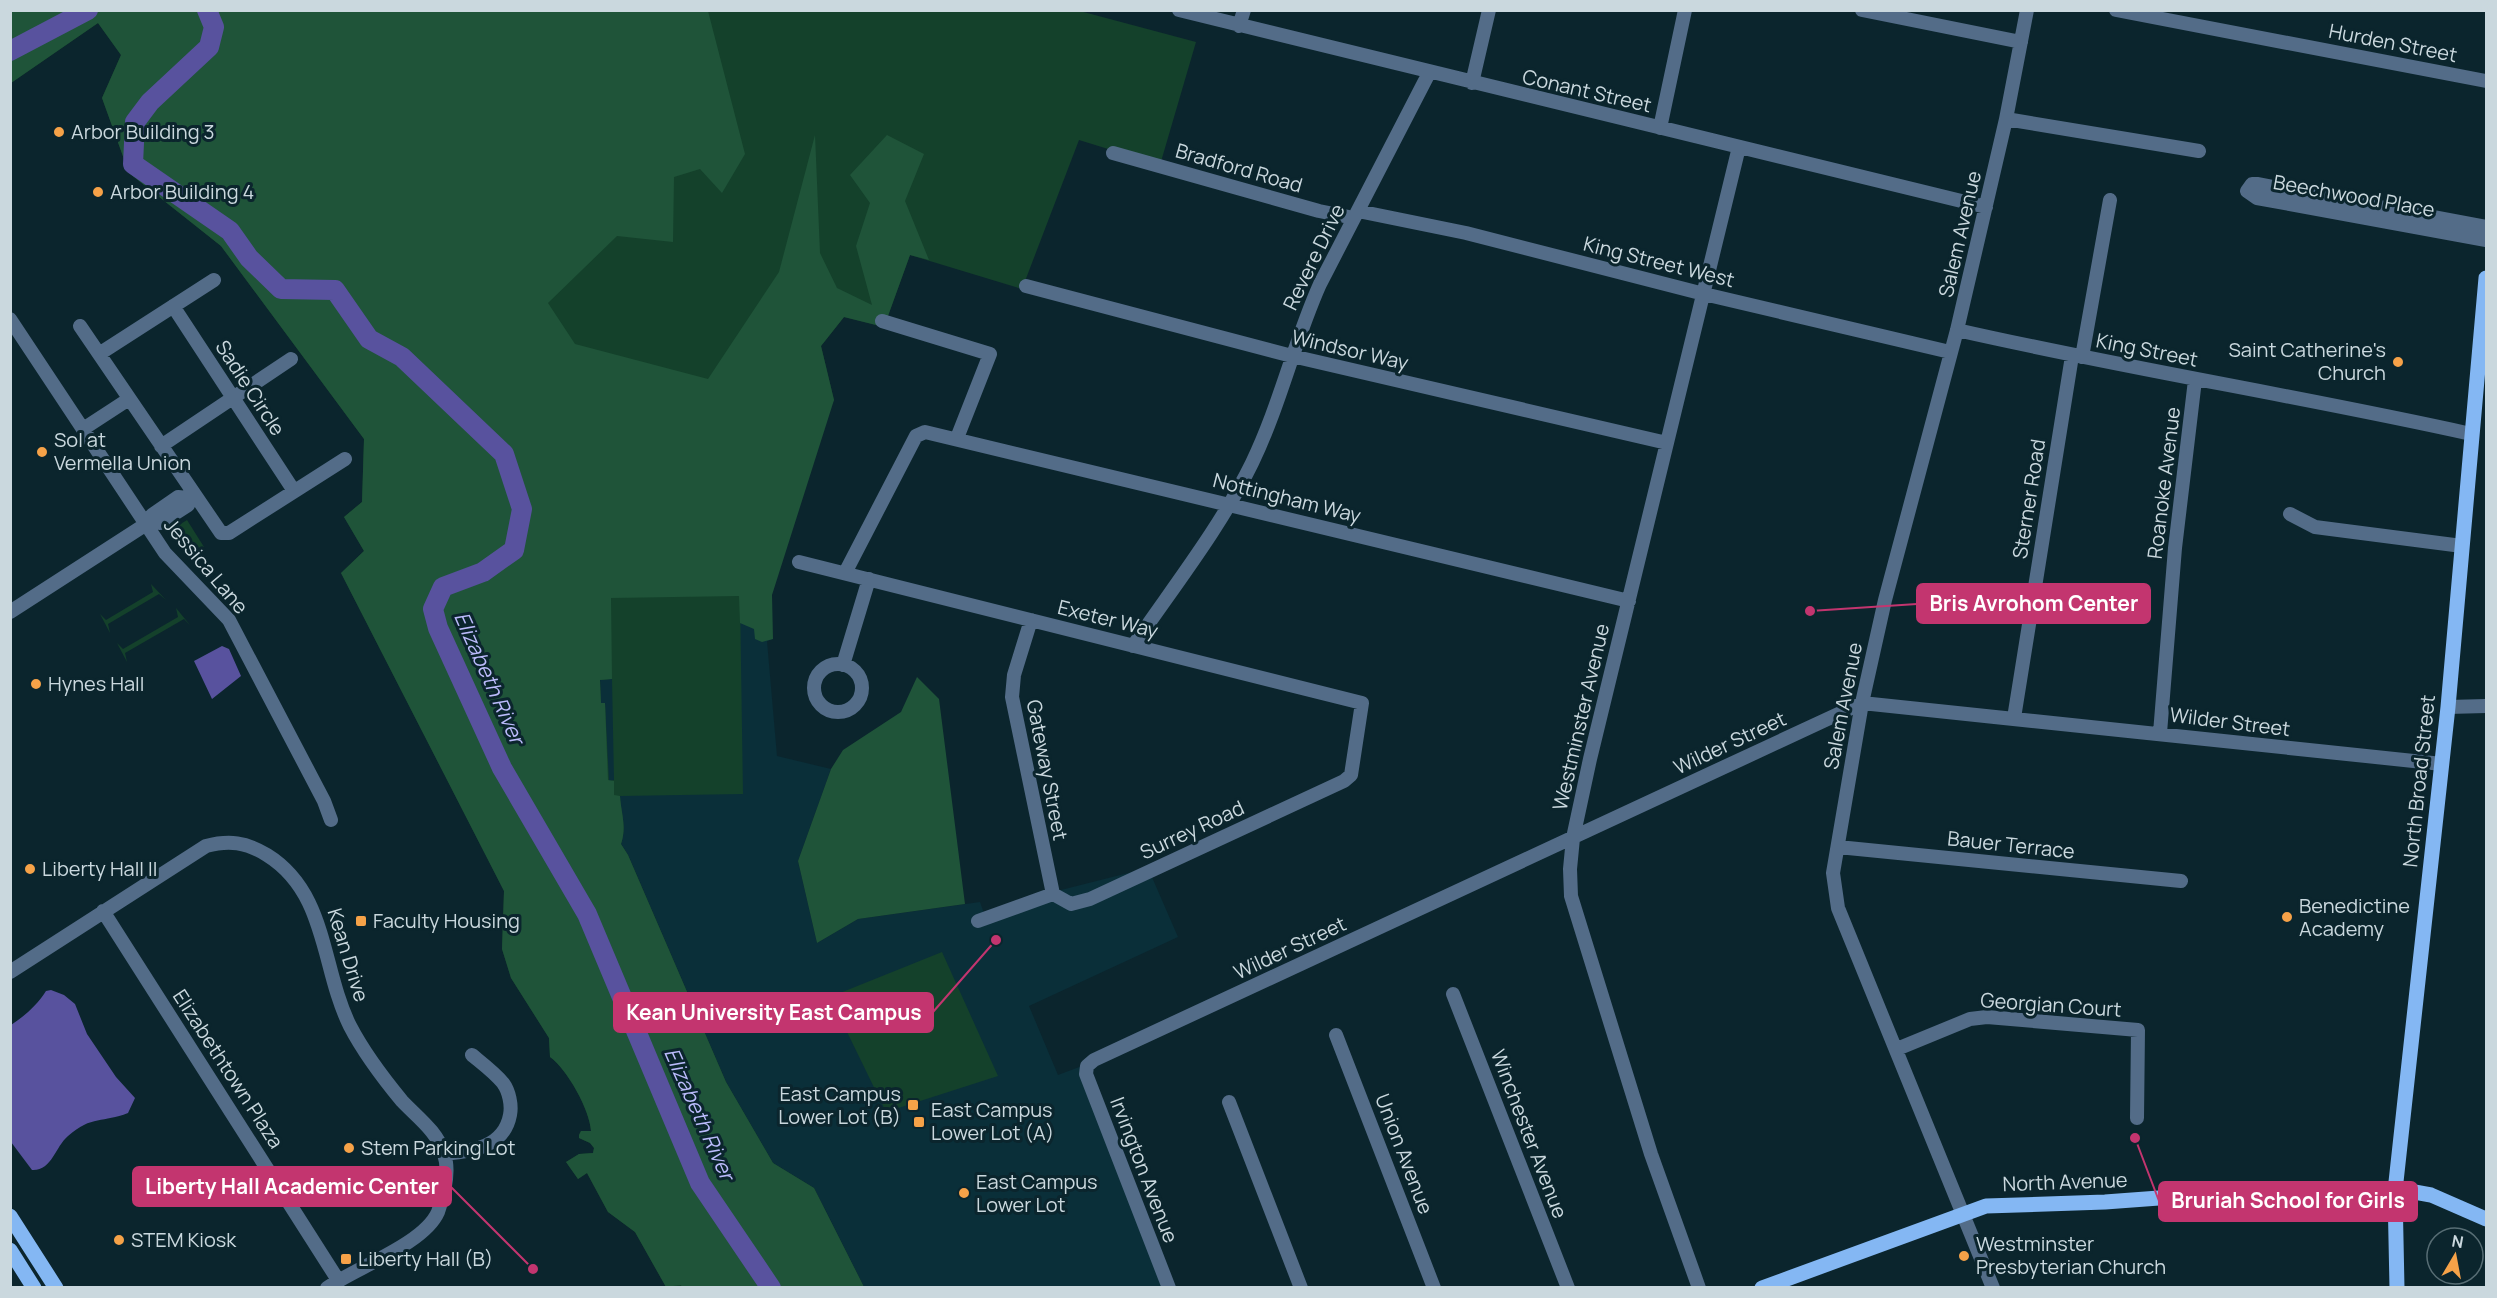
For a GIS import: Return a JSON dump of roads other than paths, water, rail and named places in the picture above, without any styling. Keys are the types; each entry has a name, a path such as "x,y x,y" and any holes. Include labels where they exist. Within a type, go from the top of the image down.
{"main road":[{"name":"North Broad Street","path":"2397,1287 2395,1191 2448,707 2486,287"},
{"name":"North Avenue","path":"1762,1287 1986,1206 2105,1202 2213,1194 2395,1191 2431,1196 2487,1219"},
{"path":"10,1216 56,1287"},
{"path":"10,1250 34,1287"}],"street":[{"name":"Conant Street","path":"1179,10 1986,207"},
{"path":"1239,26 1244,10"},
{"path":"1472,83 1489,10"},
{"path":"1660,128 1685,10"},
{"path":"1862,10 2021,42"},
{"name":"Salem Avenue","path":"1993,1287 1838,908 1833,873 1862,703 1885,600 1957,330 2006,118 2027,10"},
{"name":"Hurden Street","path":"2116,10 2487,81"},
{"name":"Revere Drive","path":"1133,646 1211,534 1252,464 1267,430 1306,314 1430,73"},
{"path":"2006,118 2199,151"},
{"name":"Westminster Avenue","path":"1699,1287 1652,1154 1576,918 1570,869 1573,838 1739,147"},
{"name":"Bradford Road","path":"1113,153 1319,211 1356,215"},
{"name":"Sterner Road","path":"2014,718 2077,357 2110,200"},
{"name":"Beechwood Place","path":"2325,204 2403,218 2487,227"},
{"name":"King Street West","path":"1356,215 1466,233 1704,294 1950,352"},
{"name":"Beechwood Place","path":"2403,218 2487,240"},
{"path":"99,354 214,280"},
{"name":"Windsor Way","path":"1026,286 1292,356 1667,443"},
{"name":"Sadie Circle","path":"173,306 294,491"},
{"name":"Jessica Lane","path":"10,319 148,523 165,553 229,621 324,801 330,820"},
{"path":"882,321 990,354 957,438"},
{"path":"80,326 160,446 190,496 218,531 225,534 345,459"},
{"name":"King Street","path":"1957,330 2195,380 2313,399 2471,434"},
{"path":"160,446 291,359"},
{"name":"Roanoke Avenue","path":"2160,733 2175,548 2195,380"},
{"path":"83,429 129,399"},
{"name":"Nottingham Way","path":"845,573 916,436 925,432 1629,601"},
{"path":"10,612 148,523 160,523 188,505 190,496"},
{"path":"2290,514 2314,527 2462,546"},
{"name":"Exeter Way","path":"799,562 1362,703"},
{"path":"843,665 869,579"},
{"name":"Gateway Street","path":"1031,620 1014,675 1012,697 1053,894"},
{"name":"Surrey Road","path":"1053,894 1071,904 1090,899 1344,781 1351,775 1362,703"},
{"name":"Wilder Street","path":"1087,1066 1094,1060 1862,703 2442,764"},
{"path":"2448,707 2487,706"},
{"name":"Kean Drive","path":"10,972 206,846 226,841 244,844 279,863 299,884 313,909 350,1025 367,1054 404,1102 424,1122 445,1154"},
{"name":"Bauer Terrace","path":"1838,847 2181,881"},
{"path":"978,921 1053,894"},
{"name":"Elizabethtown Plaza","path":"103,911 333,1284"},
{"name":"Winchester Avenue","path":"1453,994 1568,1287"},
{"name":"Georgian Court","path":"1897,1049 1970,1019 1987,1017 2138,1030 2137,1118"},
{"name":"Union Avenue","path":"1336,1035 1434,1287"},
{"path":"333,1284 405,1245 431,1226 444,1190 445,1154 475,1149 498,1140 510,1118 510,1100 504,1084 472,1055"},
{"name":"Irvington Avenue","path":"1087,1066 1086,1074 1169,1287"},
{"path":"1229,1102 1301,1287"}],"waterway":[{"name":"Elizabeth River","path":"10,51 88,10"},
{"name":"Elizabeth River","path":"207,10 214,27 209,47 150,102 135,122 133,164 230,231 249,258 281,289 335,290 369,339 402,357 504,454 522,509 514,550 483,572 443,587 433,609 438,628 502,768 587,914 700,1183 771,1288"}],"place":[{"name":"Arbor Building 3","path":"59,132"},
{"name":"Arbor Building 4","path":"98,192"},
{"name":"Saint Catherine's Church","path":"2398,362"},
{"name":"Sol at Vermella Union","path":"42,452"},
{"name":"Bris Avrohom Center","path":"1810,611"},
{"name":"Hynes Hall","path":"36,684"},
{"name":"Liberty Hall II","path":"30,869"},
{"name":"Benedictine Academy","path":"2287,917"},
{"name":"Faculty Housing","path":"361,921"},
{"name":"Kean University East Campus","path":"996,940"},
{"name":"East Campus Lower Lot (B)","path":"913,1105"},
{"name":"East Campus Lower Lot (A)","path":"919,1122"},
{"name":"Bruriah School for Girls","path":"2135,1138"},
{"name":"Stem Parking Lot","path":"349,1148"},
{"name":"East Campus Lower Lot","path":"964,1193"},
{"name":"STEM Kiosk","path":"119,1240"},
{"name":"Westminster Presbyterian Church","path":"1964,1256"},
{"name":"Liberty Hall (B)","path":"346,1259"},
{"name":"Liberty Hall Academic Center","path":"533,1269"}]}
